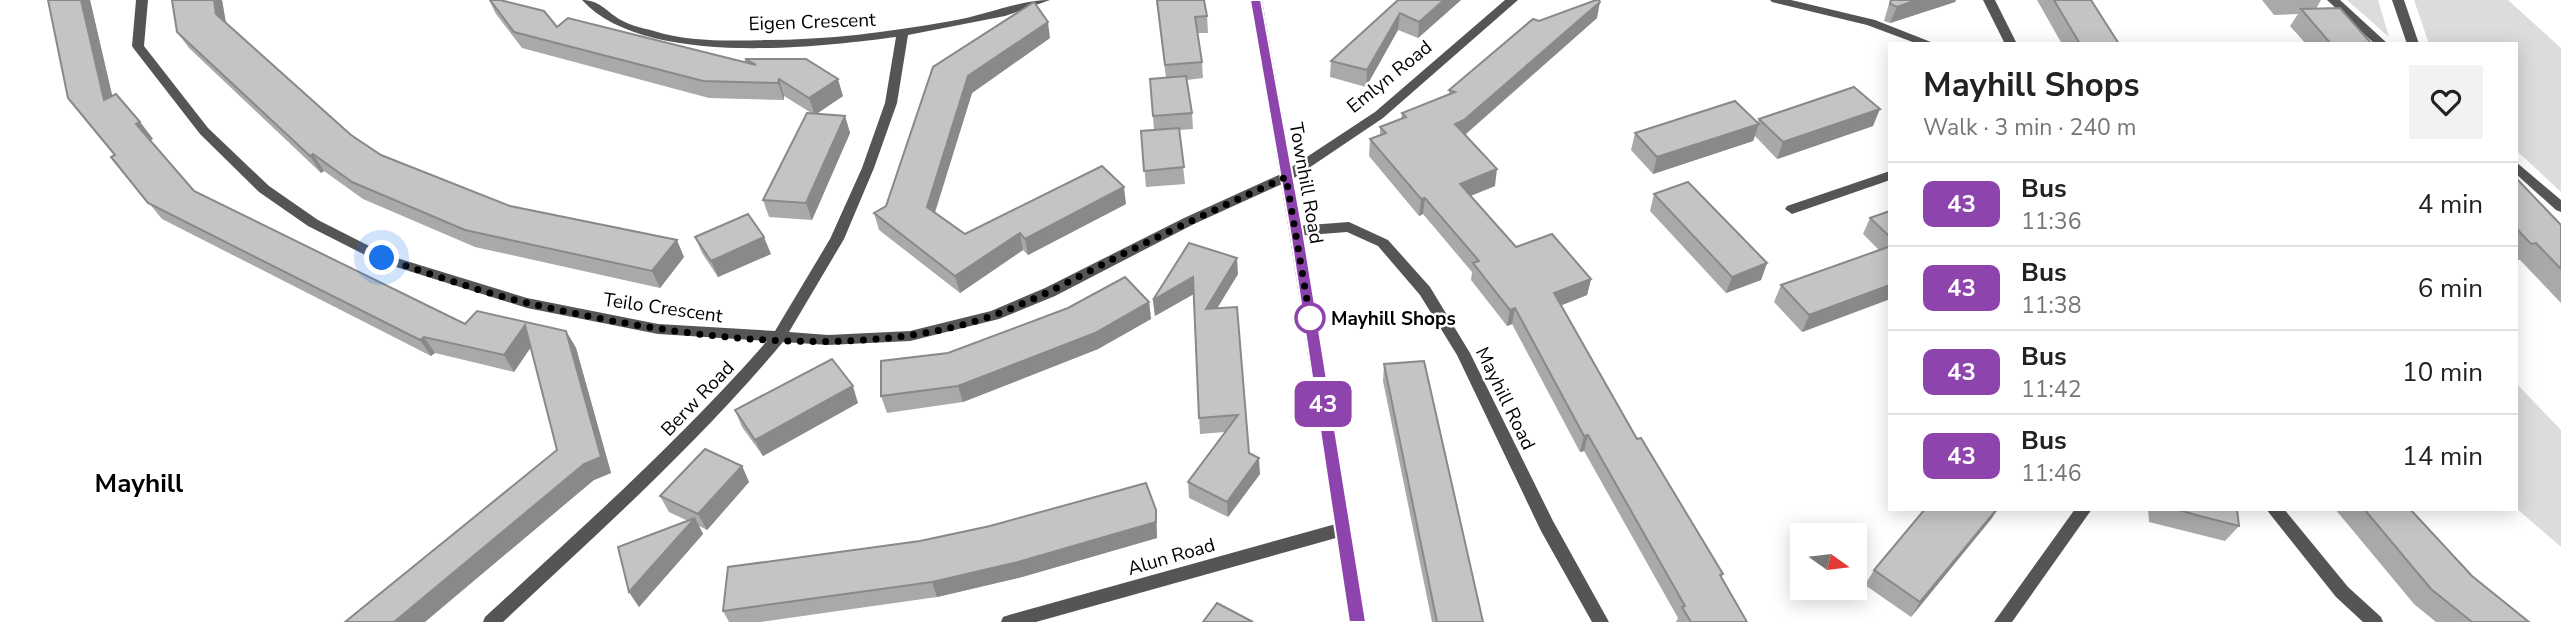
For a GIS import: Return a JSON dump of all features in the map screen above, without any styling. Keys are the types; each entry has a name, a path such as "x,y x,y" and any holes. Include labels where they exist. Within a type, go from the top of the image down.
{"street":[{"name":"Teilo Crescent","path":"142,0 138,47 172,92 204,131 264,189 313,223 382,258 527,303 658,329 778,339 910,335 994,316 1050,292 1189,221 1286,177"},
{"name":"Eigen Crescent","path":"588,0 618,23 664,36 766,43 902,35 973,21 1044,0"},
{"name":"Townhill Road","path":"1256,0 1296,231 1357,622"},
{"name":"Emlyn Road","path":"1286,177 1379,115 1512,0"},
{"path":"1776,0 1871,22 1925,42"},
{"path":"1989,0 2010,42"},
{"path":"2333,0 2380,42"},
{"path":"2398,0 2412,42"},
{"name":"Berw Road","path":"496,621 647,478 728,396 778,339 837,239 868,168 891,103 902,35"},
{"path":"2518,168 2561,207"},
{"path":"1792,209 1888,176"},
{"name":"Mayhill Road","path":"1296,231 1349,227 1383,243 1424,291 1463,353 1547,526 1601,622"},
{"path":"2003,622 2083,511"},
{"path":"2276,511 2342,592 2375,622"},
{"name":"Alun Road","path":"1009,622 1343,530"}],"shaded area":[{"path":"2347,0 2378,0 2389,37"},
{"path":"2414,0 2508,0 2561,48 2561,192 2518,152 2518,42 2428,42"},
{"path":"2518,385 2561,430 2561,547 2518,510"}],"building":[{"path":"48,0 81,0 104,100 116,94 140,122 136,124 194,191 465,324 477,311 566,331 601,457 584,464 394,622 345,622 557,450 525,325 504,355 424,337 420,340 148,203 111,157 115,155 68,98"},
{"path":"172,0 214,0 216,14 351,135 381,155 510,206 677,240 652,271 465,230 352,182 313,154 310,156 177,32"},
{"path":"490,0 544,11 557,27 568,18 756,65 745,59 806,59 838,79 809,98 779,79 778,83 703,81 514,32"},
{"path":"1157,0 1204,0 1207,16 1195,17 1202,62 1165,65"},
{"path":"1398,0 1444,0 1419,22 1400,13 1367,70 1331,61"},
{"path":"1596,0 1600,2 1464,120 1455,124 1497,169 1460,184 1516,247 1552,234 1591,279 1554,293 1637,439 1641,438 1723,574 1720,575 1747,622 1691,622 1682,607 1685,606 1588,435 1584,436 1515,308 1510,310 1473,263 1479,261 1370,139 1386,133 1380,127 1406,117 1402,113 1455,92 1449,90 1533,19 1539,21"},
{"path":"1891,0 1917,0 1897,7 1890,4"},
{"path":"2054,0 2091,0 2118,42 2079,42"},
{"path":"1034,2 1048,22 968,76 927,207 965,234 1102,166 1124,187 1025,239 1020,233 955,276 874,213 886,206 933,67"},
{"path":"2340,8 2370,42 2329,42 2301,9"},
{"path":"1186,76 1192,113 1153,116 1150,79"},
{"path":"1854,87 1880,109 1783,142 1759,119"},
{"path":"1735,101 1759,124 1657,157 1635,133"},
{"path":"807,113 845,116 806,203 763,200"},
{"path":"1179,128 1184,167 1144,171 1141,131"},
{"path":"2518,180 2561,225 2561,269 2536,243 2531,244 2518,230"},
{"path":"1688,182 1767,263 1732,277 1654,194"},
{"path":"1888,212 1888,235 1870,218"},
{"path":"748,214 764,237 711,261 695,237"},
{"path":"1189,243 1237,258 1206,309 1237,307 1249,453 1259,458 1227,502 1188,482 1238,415 1199,418 1193,277 1153,300"},
{"path":"1888,247 1888,286 1809,315 1781,285"},
{"path":"1125,277 1149,302 1095,333 958,386 881,396 881,361 948,353 1068,308"},
{"path":"832,359 853,386 755,440 735,410"},
{"path":"1424,361 1483,622 1437,622 1384,364"},
{"path":"705,449 742,466 698,514 660,496"},
{"path":"1146,483 1156,510 1156,522 1018,562 932,582 723,611 728,567 920,541 990,526"},
{"path":"1923,511 1995,511 1920,602 1874,570"},
{"path":"2182,511 2237,511 2239,526"},
{"path":"2366,511 2412,511 2472,576 2529,622 2472,622 2431,589"},
{"path":"695,518 629,592 618,547"},
{"path":"1217,603 1253,622 1203,622"}],"bus line":[{"name":"43","path":"1256,0 1296,231 1357,622"}],"place":[{"name":"Mayhill Shops","path":"1310,318"}],"district":[{"name":"Mayhill","path":"139,483"}],"route":[{"path":"382,258 527,303 658,329 778,339 828,340 910,335 994,316 1050,292 1189,221 1286,177 1310,318"}]}
